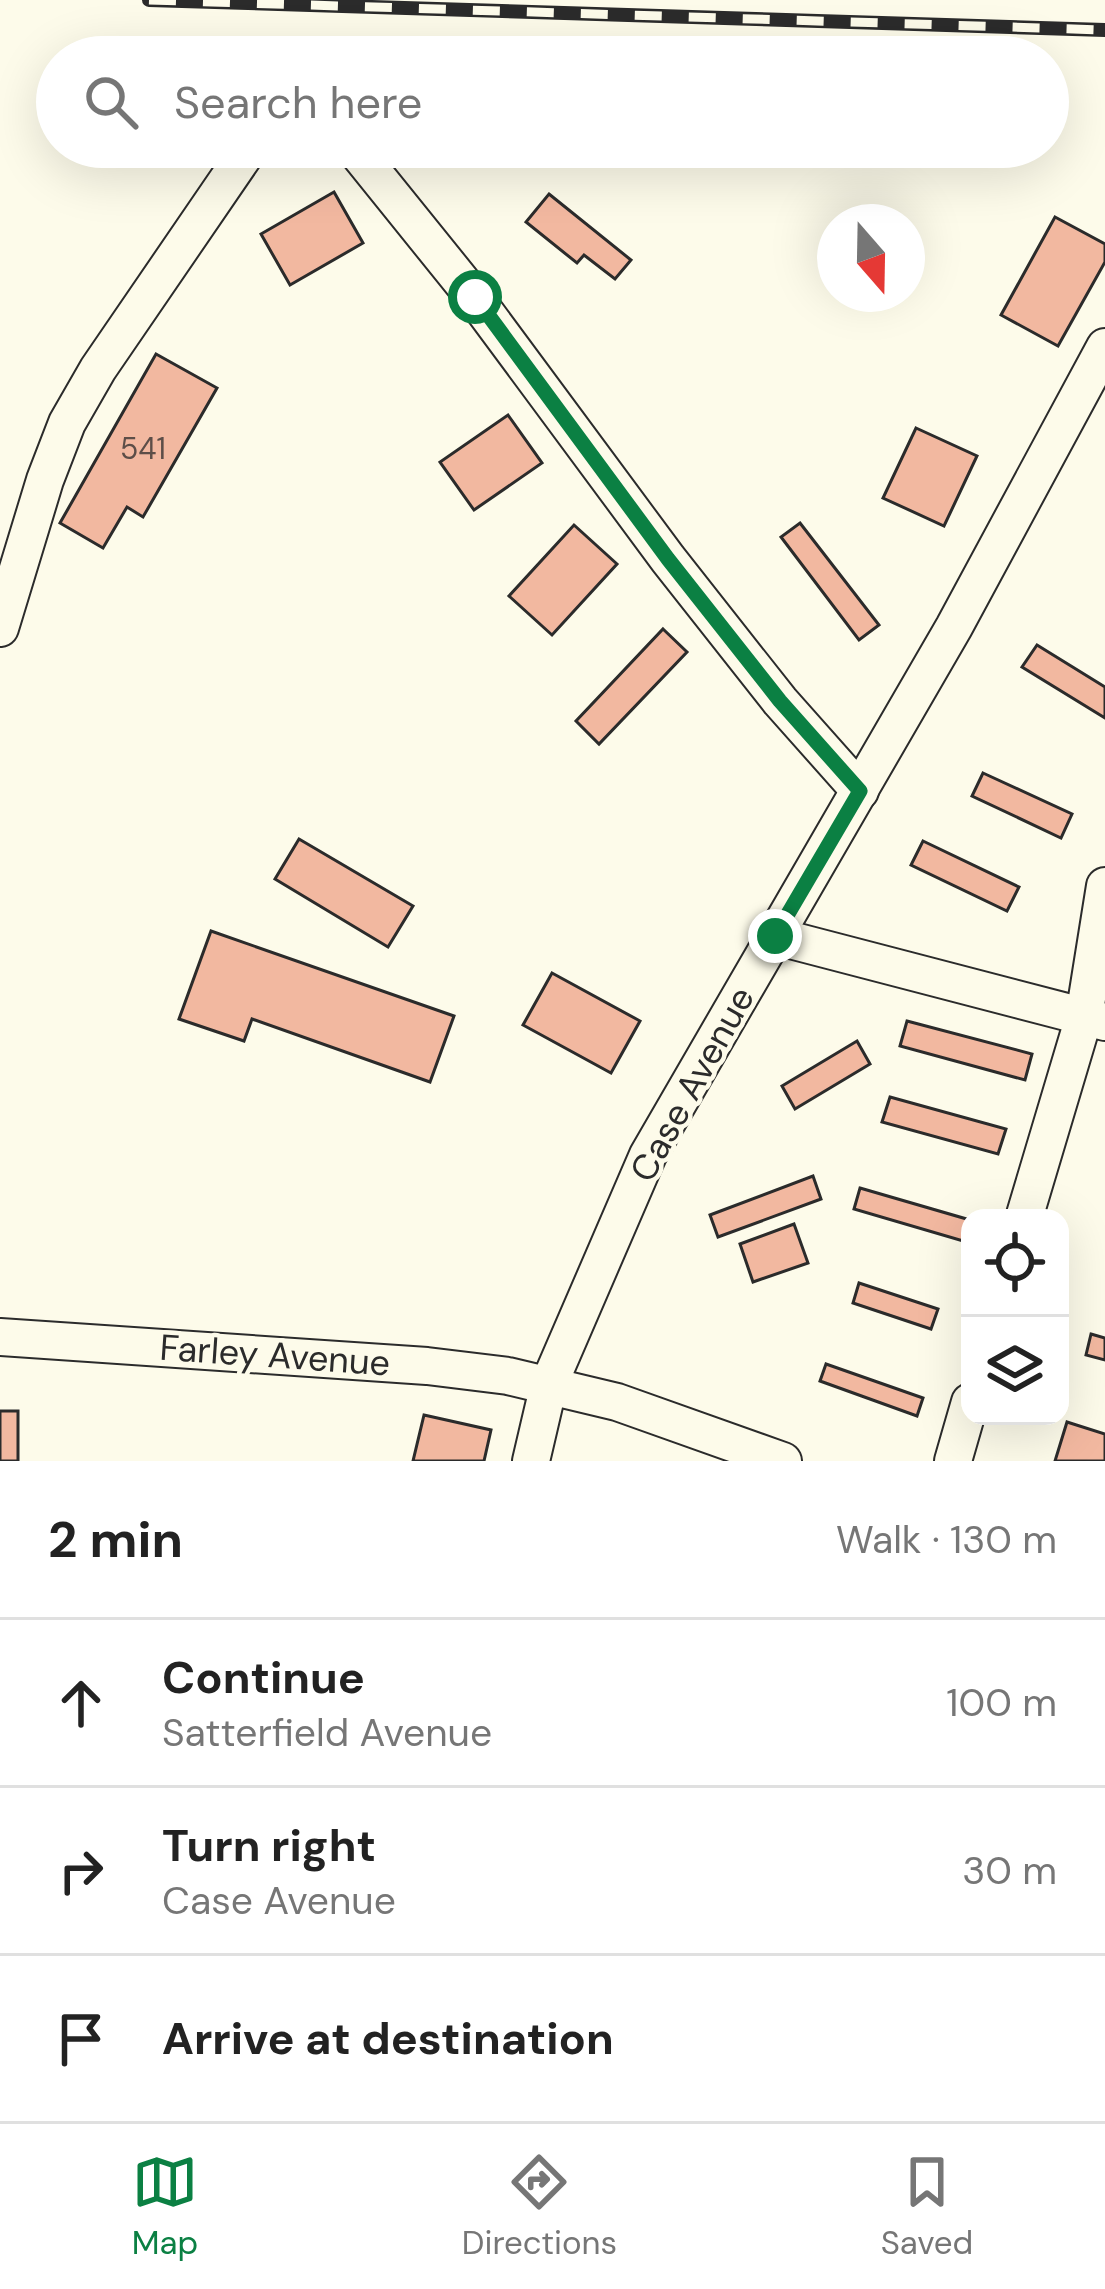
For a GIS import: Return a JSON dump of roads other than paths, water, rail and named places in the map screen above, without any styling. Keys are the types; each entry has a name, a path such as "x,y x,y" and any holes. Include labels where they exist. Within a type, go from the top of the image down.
{"street":[{"path":"0,628 45,480 68,423 98,370 236,168"},
{"path":"370,168 475,297 682,577 780,701 860,791"},
{"name":"Case Avenue","path":"531,1461 549,1384 648,1155 964,608 1105,347"},
{"path":"1027,1209 1095,1019 1105,886"},
{"path":"775,936 1095,1019"},
{"name":"Farley Avenue","path":"0,1337 427,1366 549,1384 617,1402 783,1461"},
{"path":"952,1461 963,1425"}],"railway":[{"path":"149,0 1105,30"}]}
